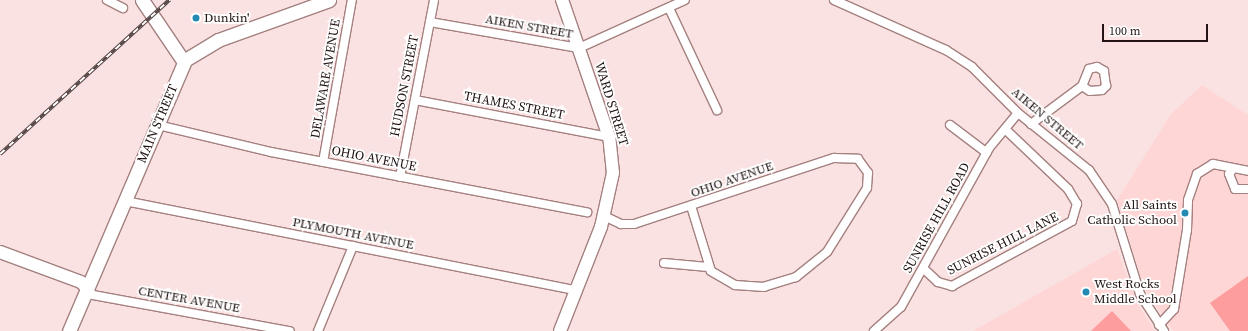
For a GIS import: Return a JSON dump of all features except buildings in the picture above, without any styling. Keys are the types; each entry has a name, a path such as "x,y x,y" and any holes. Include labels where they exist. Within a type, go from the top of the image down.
{"main road":[{"path":"142,0 184,62"},
{"name":"MAIN STREET","path":"69,331 184,62 203,47 329,0"},
{"name":"WARD STREET","path":"560,331 604,216 613,173 609,137 562,0"},
{"path":"0,252 81,282 87,288"}],"street":[{"path":"107,0 123,8"},
{"name":"DELAWARE AVENUE","path":"324,162 352,0"},
{"name":"HUDSON STREET","path":"400,177 434,0"},
{"name":"AIKEN STREET","path":"430,22 578,48 685,0"},
{"name":"AIKEN STREET","path":"834,0 946,50 972,67 1018,113 1089,170 1112,204 1140,294 1162,328"},
{"path":"668,8 717,110"},
{"path":"1031,124 1082,86"},
{"name":"THAMES STREET","path":"415,100 609,137"},
{"name":"SUNRISE HILL ROAD","path":"874,331 901,306 924,269 987,152 1018,113"},
{"name":"OHIO AVENUE","path":"158,124 324,162 587,212"},
{"path":"950,125 987,152"},
{"name":"SUNRISE HILL LANE","path":"924,269 938,282 952,286 1072,221 1076,204 1068,189 1005,129"},
{"name":"OHIO AVENUE","path":"604,216 630,225 834,158 854,158 865,167 868,184 848,221 827,252 806,271 784,282 753,288 723,280 708,267"},
{"path":"1162,328 1171,316 1177,298 1190,188 1205,167 1213,164 1248,171"},
{"path":"1233,169 1229,174 1235,189 1248,189"},
{"name":"PLYMOUTH AVENUE","path":"125,201 576,290"},
{"path":"664,263 708,267 691,206"},
{"path":"318,331 353,246"},
{"name":"CENTER AVENUE","path":"87,288 93,295 290,331"}],"shaded area":[{"name":"All Saints Catholic School","path":"1202,85 1248,115 1248,331 1173,331 1144,288 1117,200 1171,114"},
{"name":"West Rocks Middle School","path":"1117,249 1137,303 1155,331 973,331"},
{"path":"1248,276 1248,331 1230,331 1210,303"},
{"path":"1112,311 1131,331 1091,331"}],"railway":[{"path":"0,154 169,0"}],"place":[{"name":"Dunkin'","path":"196,18"},
{"name":"All Saints Catholic School","path":"1185,213"},
{"name":"West Rocks Middle School","path":"1086,292"}]}
